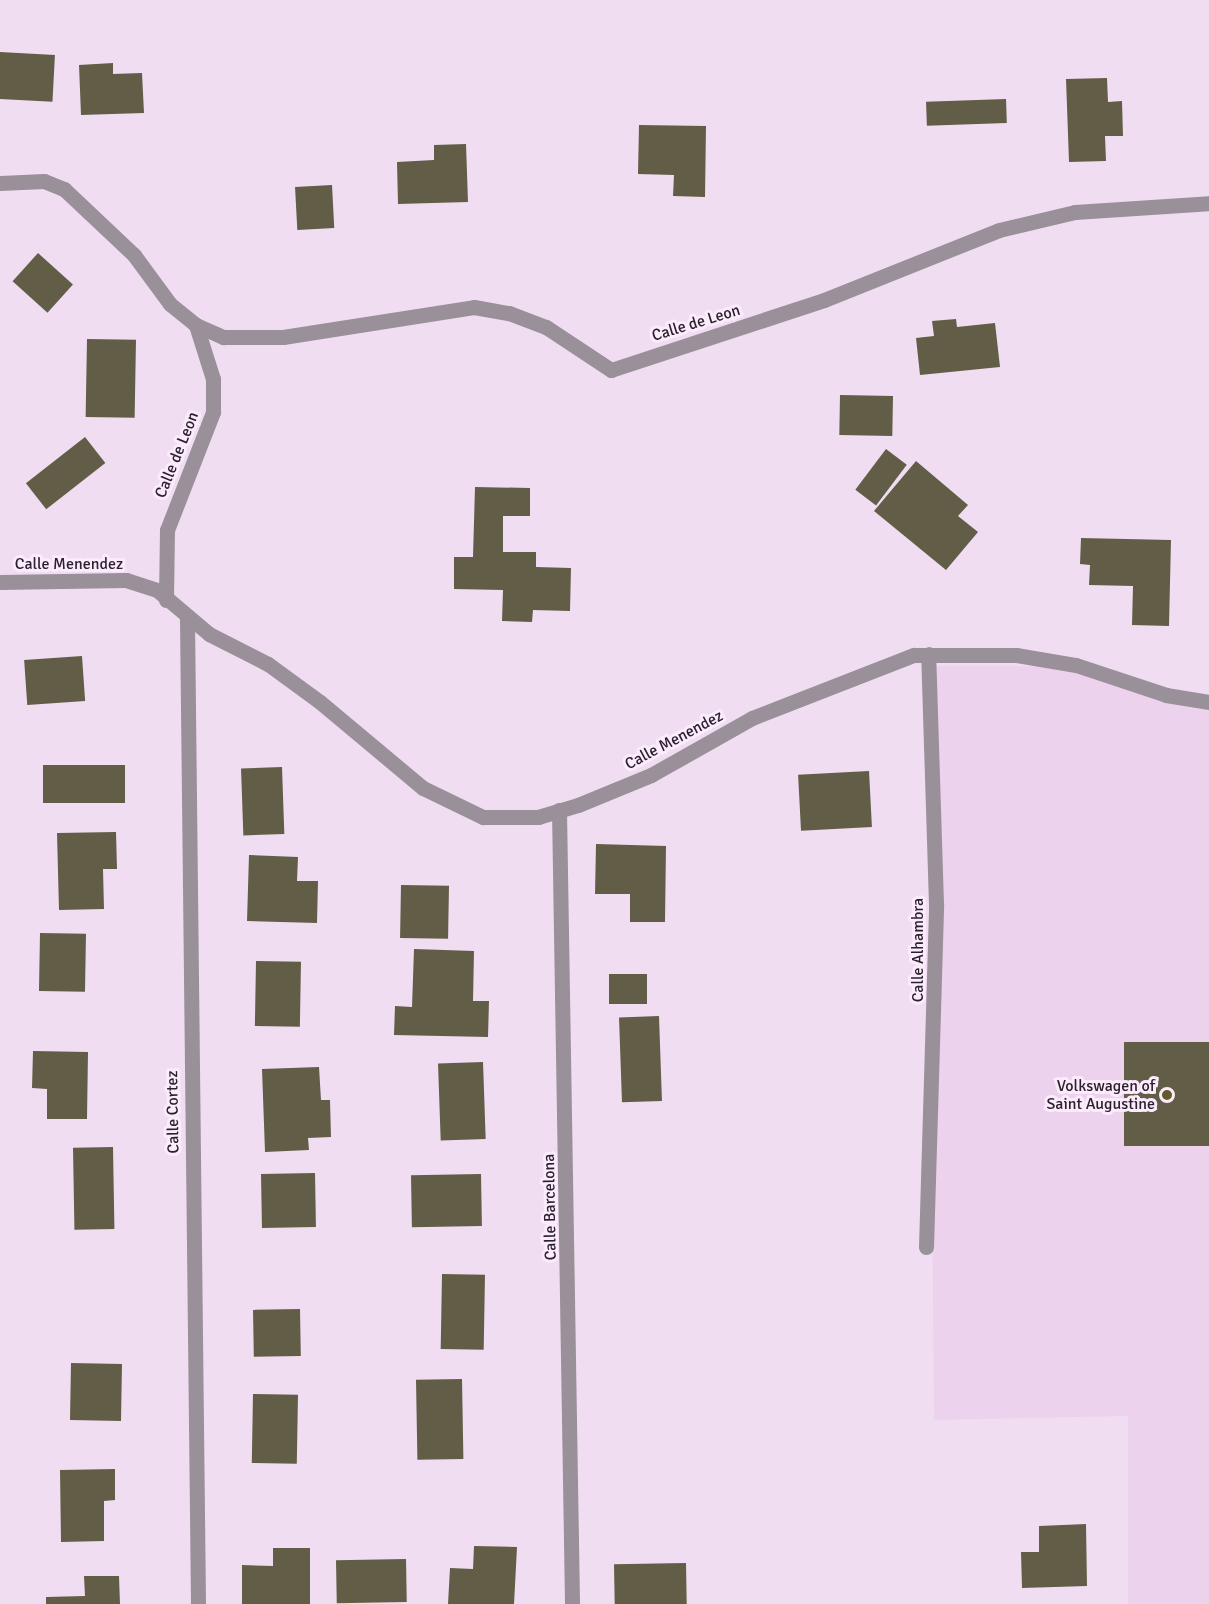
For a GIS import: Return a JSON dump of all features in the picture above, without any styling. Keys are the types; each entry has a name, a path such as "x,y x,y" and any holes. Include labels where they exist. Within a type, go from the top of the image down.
{"street":[{"name":"Calle de Leon","path":"0,183 44,181 64,189 196,325 213,379 213,412 167,530 166,600"},
{"name":"Calle de Leon","path":"196,325 244,340 474,307 546,327 611,370 813,304 999,230 1075,212 1209,203"},
{"name":"Calle Menendez","path":"0,582 126,580 156,590 187,619 268,664 320,702 372,751 468,812 520,818 559,810 651,775 752,718 832,683 928,654 1046,660 1209,702"},
{"name":"Calle Cortez","path":"187,619 198,1604"},
{"name":"Calle Alhambra","path":"926,1247 936,936 928,654"},
{"name":"Calle Barcelona","path":"559,810 572,1604"}],"shaded area":[{"path":"928,666 1079,666 1209,702 1209,1604 1128,1604 1128,1416 934,1420"}],"building":[{"path":"0,52 55,55 52,102 0,99"},
{"path":"113,63 113,74 142,73 144,113 81,115 79,65"},
{"path":"1107,78 1108,102 1122,101 1123,136 1105,136 1106,161 1069,162 1066,79"},
{"path":"1006,99 1007,123 927,126 926,102"},
{"path":"639,125 706,126 705,197 673,196 674,175 638,174"},
{"path":"466,144 468,202 398,204 397,162 434,160 434,145"},
{"path":"332,185 334,228 297,230 295,187"},
{"path":"38,253 73,284 48,313 13,281"},
{"path":"956,319 957,327 995,323 1000,367 920,375 916,338 934,336 932,321"},
{"path":"87,339 136,340 135,418 86,417"},
{"path":"840,395 893,396 892,436 839,435"},
{"path":"85,437 105,463 46,509 26,483"},
{"path":"886,449 907,465 876,505 855,490"},
{"path":"916,461 968,505 958,516 978,532 946,570 874,511"},
{"path":"475,487 530,488 530,516 503,516 503,552 536,552 536,567 571,568 570,611 533,610 532,622 502,621 503,590 454,589 454,557 473,557"},
{"path":"1081,538 1171,540 1169,626 1132,625 1133,586 1089,585 1090,565 1080,564"},
{"path":"82,656 85,701 27,705 24,660"},
{"path":"43,765 125,765 125,803 43,803"},
{"path":"282,767 284,834 243,835 241,768"},
{"path":"869,771 872,827 801,831 798,775"},
{"path":"116,832 117,869 103,869 104,909 59,910 57,833"},
{"path":"596,844 666,846 665,922 630,922 630,894 595,894"},
{"path":"249,855 298,857 297,881 318,881 317,923 247,921"},
{"path":"401,885 449,886 448,939 400,938"},
{"path":"40,933 86,934 85,992 39,991"},
{"path":"414,949 474,951 473,1001 489,1001 488,1037 394,1035 395,1006 412,1007"},
{"path":"256,961 301,962 300,1027 255,1026"},
{"path":"609,974 647,974 647,1004 609,1004"},
{"path":"659,1016 662,1101 622,1102 619,1017"},
{"name":"Volkswagen of Saint Augustine","path":"1124,1042 1209,1042 1209,1146 1124,1146"},
{"path":"33,1051 88,1052 87,1119 47,1119 47,1089 32,1088"},
{"path":"483,1062 486,1139 441,1141 438,1064"},
{"path":"319,1067 321,1100 330,1100 331,1137 308,1138 309,1150 265,1152 262,1069"},
{"path":"113,1147 114,1229 74,1230 73,1148"},
{"path":"315,1173 316,1227 262,1228 261,1174"},
{"path":"481,1174 482,1226 412,1227 411,1175"},
{"path":"442,1274 485,1275 484,1350 441,1349"},
{"path":"300,1309 301,1356 254,1357 253,1310"},
{"path":"71,1363 122,1364 121,1421 70,1420"},
{"path":"462,1379 463,1459 417,1460 416,1380"},
{"path":"253,1394 298,1395 297,1464 252,1463"},
{"path":"115,1469 115,1500 104,1501 104,1541 61,1542 60,1470"},
{"path":"1086,1524 1087,1586 1022,1588 1021,1552 1039,1552 1039,1526"},
{"path":"474,1546 517,1547 514,1604 448,1604 450,1568 473,1569"},
{"path":"273,1548 310,1548 310,1604 242,1604 242,1565 273,1566"},
{"path":"406,1559 407,1602 337,1603 336,1560"},
{"path":"686,1563 687,1604 615,1604 614,1564"},
{"path":"84,1576 119,1576 120,1604 46,1604 46,1597 85,1596"}],"place":[{"name":"Volkswagen of Saint Augustine","path":"1167,1095"}]}
